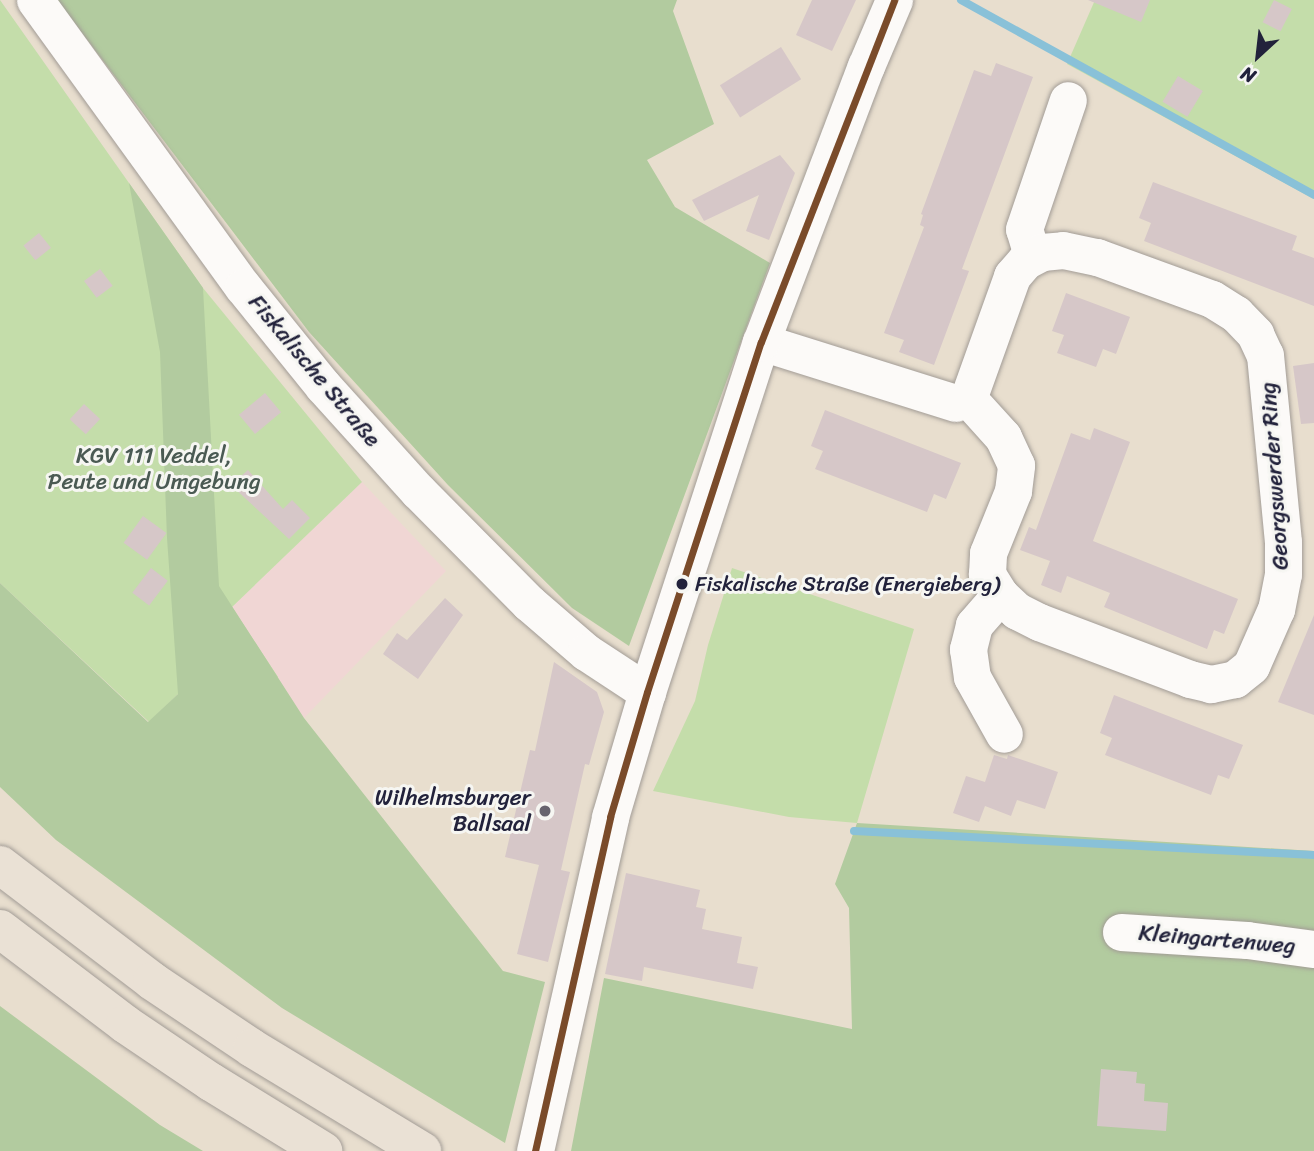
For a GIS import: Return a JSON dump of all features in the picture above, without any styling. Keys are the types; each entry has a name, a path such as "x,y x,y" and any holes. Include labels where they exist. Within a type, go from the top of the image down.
{"highway":[{"path":"0,865 152,981 252,1048 422,1151"},
{"path":"0,929 125,1024 211,1082 323,1151"}],"street":[{"name":"Fiskalische Straße","path":"35,0 243,287 323,386 418,491 529,603 586,652 646,692"},
{"path":"535,1151 610,817 646,692 761,342 866,66 894,0"},
{"path":"968,400 1012,276 1032,255 1024,229 1068,100"},
{"name":"Georgswerder Ring","path":"1000,595 1017,611 1039,622 1116,654 1190,680 1211,684 1235,679 1251,666 1276,609 1283,573 1269,384 1265,355 1255,334 1236,314 1212,299 1114,262 1063,250 1032,255"},
{"path":"761,342 968,400 1003,437 1016,465 1013,491 988,553 987,574 1000,595 974,625 968,649 972,677 1004,734"},
{"name":"Kleingartenweg","path":"1121,932 1247,940 1314,949"}],"shaded area":[{"path":"362,482 446,571 304,718 232,607"}],"green space":[{"name":"KGV 111 Veddel, Peute und Umgebung","path":"0,0 203,288 362,482 232,607 278,677 178,694 149,722 0,583"},
{"path":"57,0 677,0 673,11 714,124 647,160 675,207 770,263 629,646 572,608 448,485 309,332"},
{"path":"1095,0 1314,0 1314,199 1067,64"},
{"path":"129,183 203,288 219,586 304,718 503,971 545,982 505,1143 282,1008 56,840 0,787 0,583 148,722 178,694 167,538 160,352"},
{"path":"732,568 914,629 857,823 789,817 653,791 695,701 708,645"},
{"path":"857,823 1314,851 1314,1151 571,1151 604,978 852,1029 849,908 835,884"},
{"path":"0,1006 160,1125 203,1151 0,1151"}],"building":[{"path":"812,0 856,0 832,51 796,35"},
{"path":"1088,0 1150,0 1141,22"},
{"path":"1274,0 1292,9 1280,31 1263,22"},
{"path":"781,47 801,79 740,117 720,85"},
{"path":"996,63 1033,77 962,269 969,271 934,365 899,352 904,340 884,333 924,227 920,225 921,214 974,70 991,76"},
{"path":"1178,76 1203,91 1187,117 1163,102"},
{"path":"780,155 795,173 769,240 746,231 759,195 704,221 692,200"},
{"path":"1153,182 1297,236 1292,250 1314,258 1314,306 1144,241 1151,223 1139,218"},
{"path":"39,233 51,248 35,260 23,246"},
{"path":"100,269 113,286 97,298 84,281"},
{"path":"1066,293 1130,317 1116,354 1103,349 1096,367 1057,353 1064,335 1052,331"},
{"path":"1314,363 1314,423 1301,424 1293,366"},
{"path":"265,393 281,412 255,434 239,415"},
{"path":"84,404 100,419 86,434 70,419"},
{"path":"825,410 961,463 946,499 934,494 927,512 815,469 823,451 811,446"},
{"path":"1094,428 1130,442 1093,541 1238,599 1224,634 1214,630 1207,649 1104,607 1110,593 1067,576 1061,593 1041,585 1050,561 1020,550 1029,527 1036,530 1071,433 1090,440"},
{"path":"248,470 283,509 292,500 310,518 289,539 231,485"},
{"path":"143,516 166,533 147,560 124,543"},
{"path":"151,568 168,581 149,605 132,593"},
{"path":"445,598 463,615 418,679 383,654 397,633 407,640"},
{"path":"1314,615 1314,715 1278,702"},
{"name":"Wilhelmsburger Ballsaal","path":"554,662 597,692 604,712 589,765 585,764 561,870 570,872 548,962 517,954 539,865 505,857 530,750 535,751"},
{"path":"1114,695 1243,745 1229,779 1218,775 1211,795 1105,755 1112,738 1100,733"},
{"path":"994,755 1007,759 1008,755 1058,772 1045,809 1017,800 1011,816 985,806 979,822 953,813 966,776 985,782"},
{"path":"626,873 700,890 696,907 706,909 702,929 742,937 737,963 758,967 753,989 644,967 642,981 605,974"},
{"path":"1101,1069 1137,1072 1136,1083 1145,1084 1144,1101 1168,1103 1166,1131 1097,1126"}],"waterway":[{"path":"961,0 1314,195"},
{"path":"854,831 1314,855"}],"transit line":[{"path":"535,1151 610,817 647,692 761,342 894,0"}],"place":[{"name":"Fiskalische Straße (Energieberg)","path":"682,584"},
{"name":"Wilhelmsburger Ballsaal","path":"545,811"}]}
